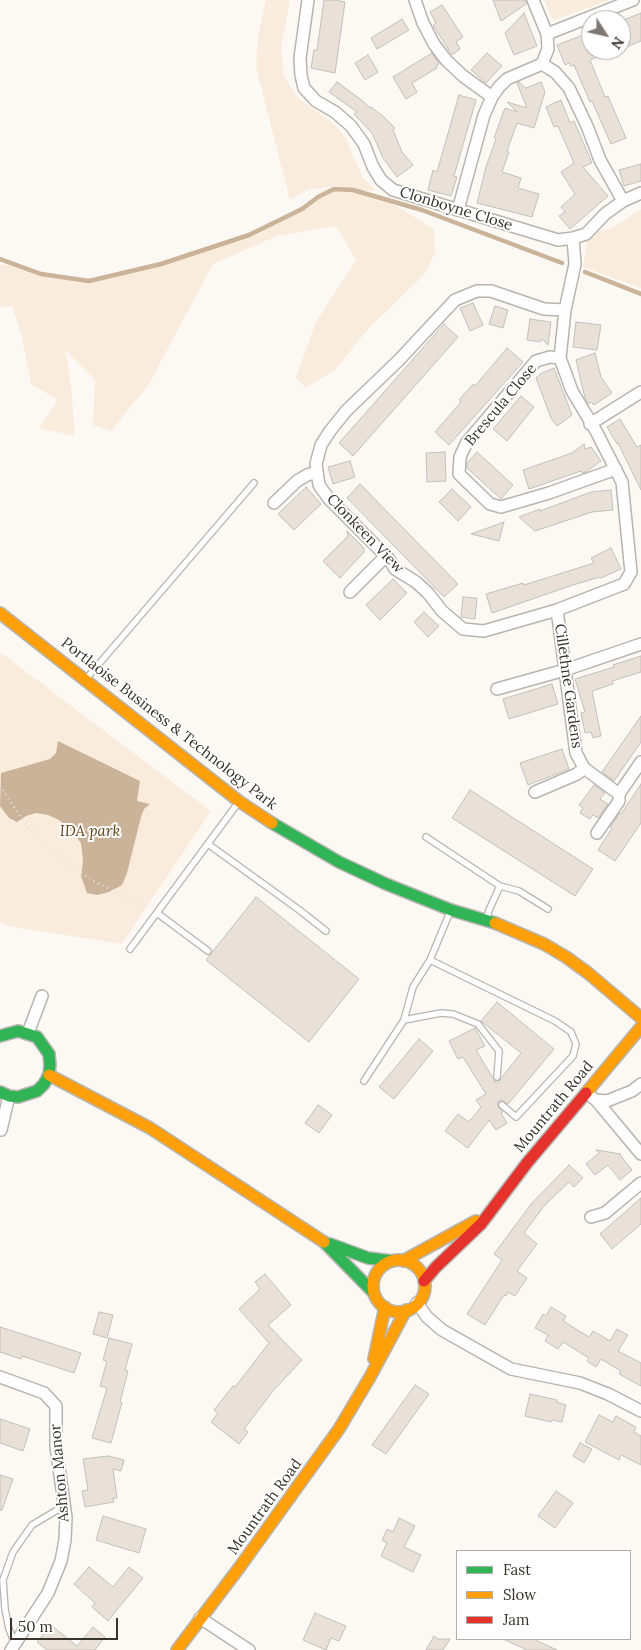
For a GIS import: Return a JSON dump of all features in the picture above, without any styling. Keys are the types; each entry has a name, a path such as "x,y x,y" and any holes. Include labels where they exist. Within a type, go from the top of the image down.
{"main road":[{"name":"Portlaoise Business & Technology Park","path":"0,613 240,802 291,835 340,862 394,888 451,910 487,920 526,936 566,957 641,1018"},
{"name":"Mountrath Road","path":"424,1281 436,1266 481,1224 586,1092 641,1027"},
{"path":"0,1036 18,1031 28,1033 37,1038 49,1054 50,1065 44,1084 37,1091 28,1096 18,1097 4,1094"},
{"path":"48,1075 150,1128 323,1241 374,1292 384,1307 395,1311 406,1310 417,1303 423,1293 424,1281 417,1268 397,1261 368,1258 323,1241"},
{"name":"Mountrath Road","path":"397,1261 460,1230 493,1208"},
{"path":"374,1292 373,1284 376,1273 382,1267 397,1261"},
{"name":"Mountrath Road","path":"370,1377 384,1307"},
{"name":"Mountrath Road","path":"177,1650 239,1568 339,1429 370,1377 406,1310"}],"street":[{"name":"Clonboyne Close","path":"308,0 300,58 304,88 316,101 335,112 351,126 364,144 373,168 380,180 393,190 458,210 558,240 573,238"},
{"path":"415,0 431,37 446,60 463,76 492,97"},
{"path":"458,210 484,115 492,97 507,79 542,64 548,50 548,34 533,0"},
{"path":"548,34 633,0"},
{"path":"542,64 555,72 569,88 587,126 600,160 623,201"},
{"path":"636,573 622,482 572,391 560,358 565,310 575,264 573,238 586,234 605,214 623,201 641,194"},
{"path":"274,503 297,481 317,472 316,464 322,445 346,411 399,360 455,300 477,291 491,291 544,308 565,310"},
{"name":"Brescula Close","path":"560,358 550,357 536,361 467,442 460,457 459,474 490,504 501,507 616,470"},
{"path":"590,424 641,392"},
{"name":"Clonkeen View","path":"317,472 319,485 330,499 386,556 395,569 416,582 428,593 442,611 463,630 484,630 557,610 616,588 624,584 636,573"},
{"path":"350,592 386,556"},
{"name":"Cillethne Gardens","path":"557,610 576,753 584,768 619,794"},
{"path":"497,690 565,670 641,644"},
{"path":"597,833 619,801 619,794 641,762"},
{"path":"535,792 577,774 584,768"},
{"path":"28,1033 42,996"},
{"path":"596,1100 607,1101 641,1084"},
{"path":"586,1092 596,1100 641,1154"},
{"path":"1,1130 4,1094"},
{"path":"591,1217 605,1213 641,1183"},
{"path":"417,1303 427,1317 442,1330 511,1369 580,1383 608,1394 641,1411"},
{"name":"Ashton Manor","path":"0,1377 44,1393 56,1406 56,1447 66,1517 65,1540 61,1561 48,1593 13,1647"},
{"path":"200,1618 249,1650"}],"lane":[{"path":"86,679 254,483"},
{"path":"130,949 240,802"},
{"path":"426,837 500,886 519,891 548,909"},
{"path":"208,844 326,930"},
{"path":"487,920 489,910 500,886"},
{"path":"364,1081 404,1020 412,987 430,960 451,910"},
{"path":"157,912 208,951"},
{"path":"430,960 555,1021 571,1032 576,1044 573,1056 516,1117 502,1105"},
{"path":"404,1020 441,1013 453,1014 478,1024 499,1052 497,1077"},
{"path":"13,1647 7,1622 3,1580 13,1552 32,1525 64,1506"}],"path":[{"path":"0,786 26,825 61,859 95,882 157,912"}],"green space":[{"path":"266,0 290,0 281,48 284,76 297,97 335,125 345,137 363,178 376,190 365,191 336,186 307,190 290,200 256,67 258,35"},
{"path":"544,0 610,0 554,20"},
{"path":"334,189 385,199 434,229 435,254 423,276 369,328 335,370 305,388 296,377 316,322 356,260 336,226 277,236 213,264 149,384 111,431 93,425 95,380 66,351 75,436 39,428 58,400 31,384 22,337 12,306 0,307 0,265 15,265 52,276 89,281 172,260 249,235"},
{"path":"641,209 641,288 583,267 588,234 612,228"},
{"name":"IDA park","path":"0,652 211,811 122,944 7,926 0,922"}],"shaded area":[{"path":"58,741 140,781 137,801 150,804 144,809 141,817 127,873 122,885 109,892 97,895 87,893 81,876 83,861 81,843 70,829 59,820 48,815 36,813 26,816 17,822 9,818 0,806 1,773 50,759 56,753"}],"building":[{"path":"324,0 345,2 335,73 311,68 314,50 317,50"},
{"path":"493,0 526,0 526,4 501,21"},
{"path":"442,5 463,37 456,42 460,49 452,55 433,25 436,23 430,12"},
{"path":"524,13 537,46 514,55 505,33"},
{"path":"641,13 641,41 631,45 631,17"},
{"path":"402,19 409,30 377,49 371,38"},
{"path":"581,36 581,60 590,60 605,97 608,96 626,138 611,144 574,65 571,66 569,63 565,65 557,45"},
{"path":"432,53 439,64 436,66 437,68 412,83 417,92 406,99 393,77"},
{"path":"487,53 502,66 486,83 471,70"},
{"path":"368,55 378,72 365,80 355,63"},
{"path":"337,82 384,117 395,128 393,130 402,152 413,165 397,177 383,158 372,133 354,114 357,112 329,92"},
{"path":"519,82 527,89 541,82 545,92 534,128 517,123 502,172 521,178 518,188 539,194 532,217 477,203 486,167 496,139 494,138 505,108 517,112 507,102 527,108 517,83"},
{"path":"459,95 476,100 454,176 457,177 451,196 428,190 433,170 437,172"},
{"path":"561,100 570,123 574,121 592,163 583,167 608,196 570,229 559,216 565,212 561,207 575,194 561,172 574,163 558,126 554,127 546,107"},
{"path":"641,164 641,181 624,186 619,170"},
{"path":"473,303 483,325 470,331 460,308"},
{"path":"495,306 508,310 503,328 489,324"},
{"path":"530,319 551,322 548,345 542,339 540,342 527,340"},
{"path":"576,322 601,325 597,350 573,347"},
{"path":"444,324 458,337 353,456 339,443"},
{"path":"507,348 523,362 449,445 435,432 461,402 459,400 473,384 475,386"},
{"path":"595,353 601,377 612,393 594,405 591,402 588,404 585,398 576,360"},
{"path":"554,368 572,415 557,426 551,418 536,378 540,374"},
{"path":"521,396 534,407 507,441 493,429"},
{"path":"620,419 637,447 641,445 641,490 618,443 607,427"},
{"path":"584,444 585,449 591,447 601,461 586,472 582,473 581,471 529,489 523,470 572,453"},
{"path":"445,452 446,481 427,482 426,453"},
{"path":"477,452 513,485 501,499 467,468 467,463"},
{"path":"350,461 355,477 333,484 328,467"},
{"path":"360,484 458,584 444,597 347,498"},
{"path":"306,487 321,504 294,530 278,514"},
{"path":"452,489 471,507 458,521 439,502"},
{"path":"611,490 613,510 592,512 535,531 519,517 591,492"},
{"path":"504,522 499,541 471,534"},
{"path":"347,531 364,548 364,552 340,578 323,561 348,536"},
{"path":"611,548 621,569 601,578 573,585 492,613 486,594 523,583 524,585 594,563 591,558"},
{"path":"393,579 407,593 380,620 366,605"},
{"path":"463,597 477,598 475,619 461,617"},
{"path":"424,612 439,626 428,637 414,622"},
{"path":"641,656 641,672 612,681 613,684 592,691 601,736 593,738 591,732 585,733 581,713 585,712 575,679 614,667 613,665"},
{"path":"552,684 558,704 509,719 503,699"},
{"path":"641,716 641,742 614,781 602,772"},
{"path":"562,749 569,769 528,785 520,763"},
{"path":"641,784 641,823 615,861 598,850 612,828 610,827"},
{"path":"594,785 605,793 600,799 608,804 598,818 593,815 590,819 580,813 583,808 579,805"},
{"path":"470,790 593,869 575,896 452,818"},
{"path":"256,897 359,979 309,1042 206,960"},
{"path":"497,1002 554,1049 508,1104 502,1100 498,1102 498,1107 503,1112 501,1113 507,1123 496,1130 489,1120 468,1148 445,1131 458,1114 469,1122 481,1107 476,1100 486,1094 463,1057 458,1059 449,1041 475,1028 485,1046 476,1050 496,1083 499,1081 521,1053 481,1021"},
{"path":"419,1039 433,1051 394,1099 379,1087"},
{"path":"318,1105 332,1115 319,1133 305,1123"},
{"path":"596,1150 621,1154 632,1170 620,1180 608,1165 595,1175 586,1164 599,1153"},
{"path":"569,1165 583,1178 574,1187 569,1182 544,1206 524,1233 537,1244 517,1271 527,1278 515,1296 508,1292 506,1296 504,1295 485,1325 467,1314 502,1260 494,1254 532,1203"},
{"path":"641,1198 641,1224 612,1249 600,1234"},
{"path":"265,1274 291,1305 268,1325 302,1360 273,1391 244,1429 248,1432 239,1444 211,1422 218,1413 214,1410 233,1386 235,1387 269,1343 239,1309 260,1289 255,1282"},
{"path":"551,1307 566,1316 563,1321 589,1337 593,1331 610,1341 617,1329 628,1335 618,1351 641,1363 641,1386 619,1374 621,1371 601,1359 596,1367 587,1361 589,1358 563,1342 558,1349 545,1341 548,1335 535,1328 543,1314 546,1316"},
{"path":"99,1312 113,1315 107,1338 93,1334"},
{"path":"0,1327 81,1353 74,1373 22,1356 21,1359 0,1352"},
{"path":"109,1338 132,1344 125,1370 128,1371 120,1402 122,1402 111,1443 92,1438 107,1388 100,1386 107,1361 103,1360"},
{"path":"415,1385 429,1394 386,1454 372,1445"},
{"path":"530,1394 557,1400 556,1402 566,1405 562,1422 552,1420 551,1422 525,1416"},
{"path":"599,1415 613,1422 616,1416 636,1427 634,1432 641,1436 641,1465 621,1455 619,1460 585,1442"},
{"path":"0,1419 30,1429 23,1451 0,1443"},
{"path":"580,1443 592,1449 584,1463 573,1456"},
{"path":"108,1456 124,1460 121,1471 113,1469 117,1498 113,1498 114,1502 85,1507 82,1491 88,1490 83,1459"},
{"path":"0,1475 13,1479 2,1510 0,1510"},
{"path":"556,1491 573,1503 555,1528 538,1516"},
{"path":"103,1516 146,1529 139,1553 96,1540"},
{"path":"399,1518 415,1526 404,1547 421,1555 413,1572 381,1556 387,1543 382,1540 387,1529 393,1532"},
{"path":"89,1567 113,1587 129,1567 143,1578 108,1621 92,1607 95,1603 74,1584"},
{"path":"315,1613 346,1626 339,1641 331,1638 326,1650 303,1640"},
{"path":"51,1625 77,1646 93,1627 105,1637 95,1650 47,1650 37,1642"},
{"path":"434,1636 438,1639 450,1639 443,1650 426,1650"},
{"path":"505,1640 535,1640 557,1650 527,1650"}],"waterway":[{"path":"0,259 41,274 89,281 161,264 249,235 302,209 318,197 334,189 353,190 422,210 562,263"},
{"path":"585,272 641,294"}],"traffic: fast":[{"path":"272,823 339,862 386,884 451,910 495,923"},
{"path":"0,1036 18,1031 37,1037 49,1054 50,1065 49,1075 37,1091 18,1097 0,1092"},
{"path":"324,1242 373,1292"},
{"path":"330,1244 368,1258 392,1261"}],"traffic: slow":[{"path":"0,613 240,802 272,823"},
{"path":"495,923 544,944 566,957 641,1018"},
{"path":"586,1093 641,1027"},
{"path":"49,1075 150,1128 324,1242"},
{"path":"403,1261 476,1221"},
{"path":"399,1260 409,1262 417,1268 423,1276 425,1286 423,1296 417,1304 409,1310 399,1312 389,1310 381,1304 375,1296 373,1286 375,1276 381,1268 389,1262 399,1260"},
{"path":"374,1359 385,1307"},
{"path":"177,1650 239,1568 339,1429 370,1377 406,1310"}],"traffic: jam":[{"path":"424,1281 481,1224 527,1163 586,1093"}]}
